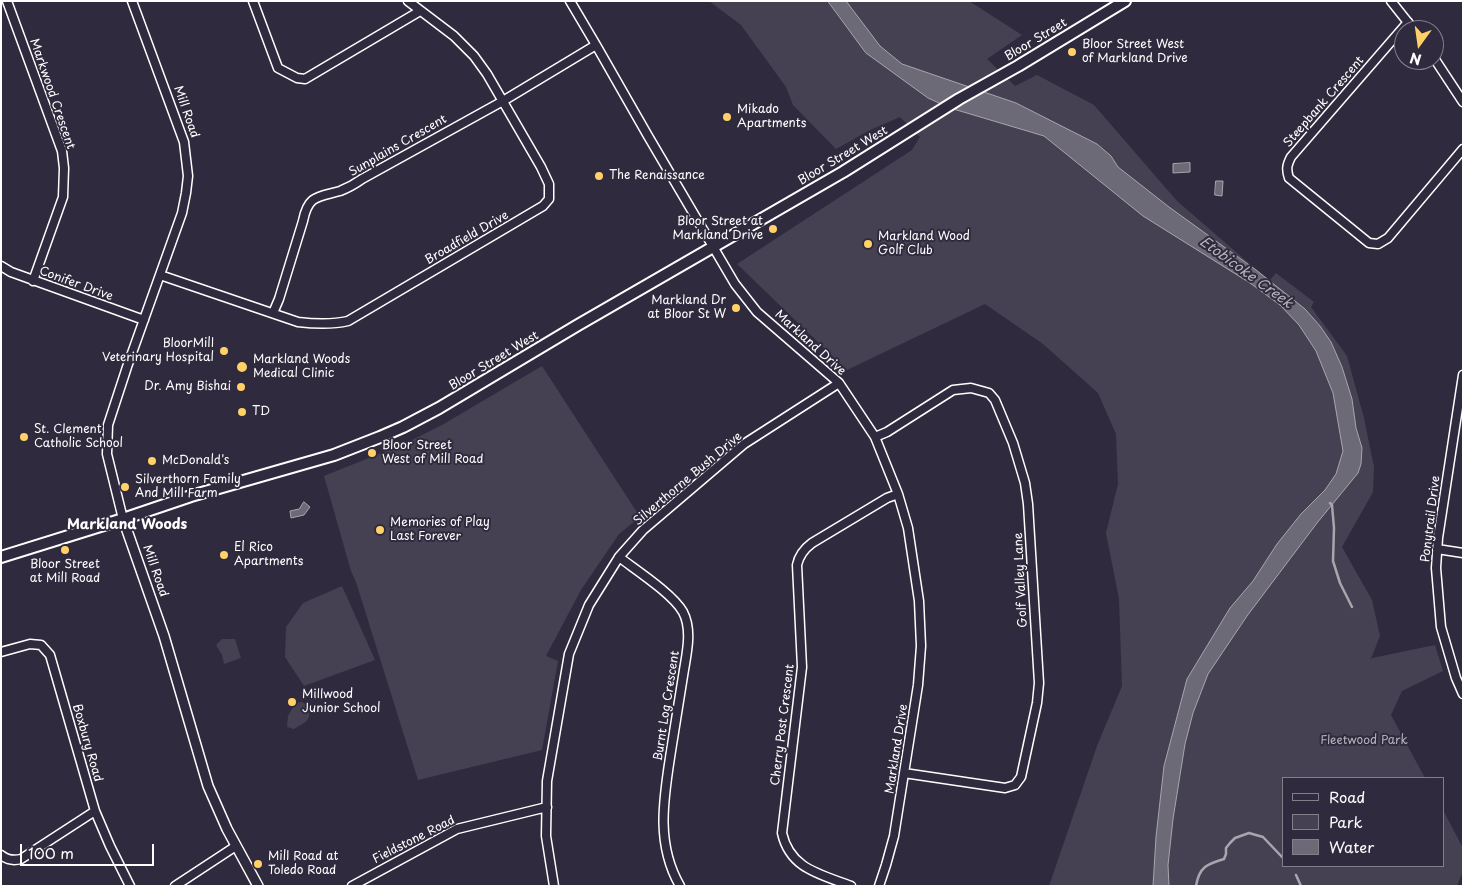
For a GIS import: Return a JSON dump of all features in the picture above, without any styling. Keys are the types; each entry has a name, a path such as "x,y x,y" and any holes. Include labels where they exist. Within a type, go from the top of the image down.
{"main road":[{"name":"Bloor Street","path":"959,99 1018,66 1125,1"},
{"name":"Bloor Street West","path":"1,556 191,496 334,455 388,434 438,408 714,247 898,138 959,99"}],"street":[{"name":"Markwood Crescent","path":"7,1 62,151 64,168 63,197 33,280"},
{"name":"Mill Road","path":"132,1 184,142 188,176 182,213 108,425 107,454 123,519 164,636 208,786 236,846 258,886"},
{"path":"253,1 278,68 297,78 305,79 420,11"},
{"name":"Broadfield Drive","path":"160,275 298,322 334,324 348,321 543,206 549,198 549,184 487,74 474,56 454,36 408,1"},
{"name":"Markland Drive","path":"570,1 727,272 750,304 838,383 875,438 898,494 908,528 919,602 921,646 918,685 894,836 879,886"},
{"path":"1392,1 1406,20"},
{"name":"Steepbank Crescent","path":"1394,38 1291,157 1286,170 1289,178 1369,243 1378,244 1388,238 1463,149"},
{"name":"Sunplains Crescent","path":"273,313 282,290 305,210 317,197 343,190 353,185 503,101 596,45"},
{"path":"1442,70 1463,102"},
{"name":"Conifer Drive","path":"1,266 33,280 144,320"},
{"name":"Ponytrail Drive","path":"1463,375 1437,549 1437,589 1441,627 1456,678 1463,694"},
{"name":"Silverthorne Bush Drive","path":"554,886 546,836 547,781 569,654 588,605 619,557 643,530 744,444 838,383"},
{"name":"Golf Valley Lane","path":"875,438 953,390 972,388 989,393 996,400 1013,443 1028,504 1039,683 1037,703 1021,777 1015,785 1005,788 904,773"},
{"name":"Cherry Post Crescent","path":"851,886 801,865 789,852 784,843 782,833 802,667 797,565 804,550 812,543 887,498 898,494"},
{"path":"1437,549 1463,553"},
{"name":"Burnt Log Crescent","path":"619,557 670,596 684,613 688,628 686,654 664,801 663,828 668,858 673,874 680,886"},
{"name":"Boxbury Road","path":"1,652 30,644 41,645 50,655 95,811 130,886"},
{"name":"Fieldstone Road","path":"352,886 457,829 547,808"},
{"path":"1,855 8,859 21,859 95,811"},
{"path":"175,886 236,846"}],"green space":[{"name":"Markland Wood Golf Club","path":"709,1 969,1 1022,35 987,59 1015,86 1037,75 1094,105 1177,201 1270,280 1276,273 1314,302 1311,307 1347,356 1364,418 1374,467 1373,492 1342,547 1372,600 1380,636 1370,661 1372,658 1435,645 1443,671 1402,691 1391,715 1424,777 1282,777 1282,867 1444,867 1444,812 1463,848 1463,871 1457,886 1049,886 1097,746 1122,686 1119,599 1106,533 1118,484 1116,434 1098,393 1043,344 985,304 847,370 737,264 912,150 920,137 900,117 870,130 836,149 793,105 786,87 741,25"},
{"path":"542,366 640,517 619,534 581,590 546,656 558,661 542,750 418,780 351,571 324,476 406,443 442,425"},
{"path":"342,586 375,660 304,686 285,657 286,627 303,603"},
{"path":"222,639 235,639 241,658 224,664 222,655 216,645"},
{"path":"302,702 308,706 309,715 307,720 294,729 287,727 288,716 295,703"}],"water":[{"name":"Etobicoke Creek","path":"828,1 846,1 880,46 902,64 1016,103 1097,144 1111,156 1118,167 1305,309 1331,342 1342,367 1352,399 1356,428 1362,448 1361,464 1358,473 1317,523 1247,616 1208,674 1193,713 1185,744 1173,819 1168,865 1169,886 1153,886 1156,837 1164,766 1187,679 1230,608 1253,581 1277,544 1301,514 1325,490 1336,474 1343,451 1333,393 1316,351 1299,325 1280,305 1250,283 1143,216 1044,136 950,108 928,98 866,53"},
{"path":"1190,163 1190,172 1173,173 1173,164"},
{"path":"1216,181 1223,181 1222,196 1215,195"},
{"path":"304,502 310,507 304,515 291,518 290,511 299,509"}],"waterway":[{"path":"1330,503 1332,505 1334,528 1333,561 1340,583 1352,607"},
{"path":"1196,886 1202,870 1224,859 1226,848 1230,843 1235,838 1249,833 1263,837 1282,857"},
{"path":"1296,875 1301,886"}],"place":[{"name":"Bloor Street West of Markland Drive","path":"1072,52"},
{"name":"Mikado Apartments","path":"727,117"},
{"name":"The Renaissance","path":"599,176"},
{"name":"Bloor Street at Markland Drive","path":"773,229"},
{"name":"Markland Wood Golf Club","path":"868,244"},
{"name":"Markland Dr at Bloor St W","path":"736,308"},
{"name":"BloorMill Veterinary Hospital","path":"224,351"},
{"name":"Markland Woods Medical Clinic","path":"242,367"},
{"name":"Dr. Amy Bishai","path":"241,387"},
{"name":"TD","path":"242,412"},
{"name":"St. Clement Catholic School","path":"24,437"},
{"name":"Bloor Street West of Mill Road","path":"372,453"},
{"name":"McDonald's","path":"152,461"},
{"name":"Silverthorn Family And Mill Farm","path":"125,487"},
{"name":"Memories of Play Last Forever","path":"380,530"},
{"name":"Bloor Street at Mill Road","path":"65,550"},
{"name":"El Rico Apartments","path":"224,555"},
{"name":"Millwood Junior School","path":"292,702"},
{"name":"Mill Road at Toledo Road","path":"258,864"}],"district":[{"name":"Markland Woods","path":"127,525"}],"park label":[{"name":"Fleetwood Park","path":"1364,741"}]}
